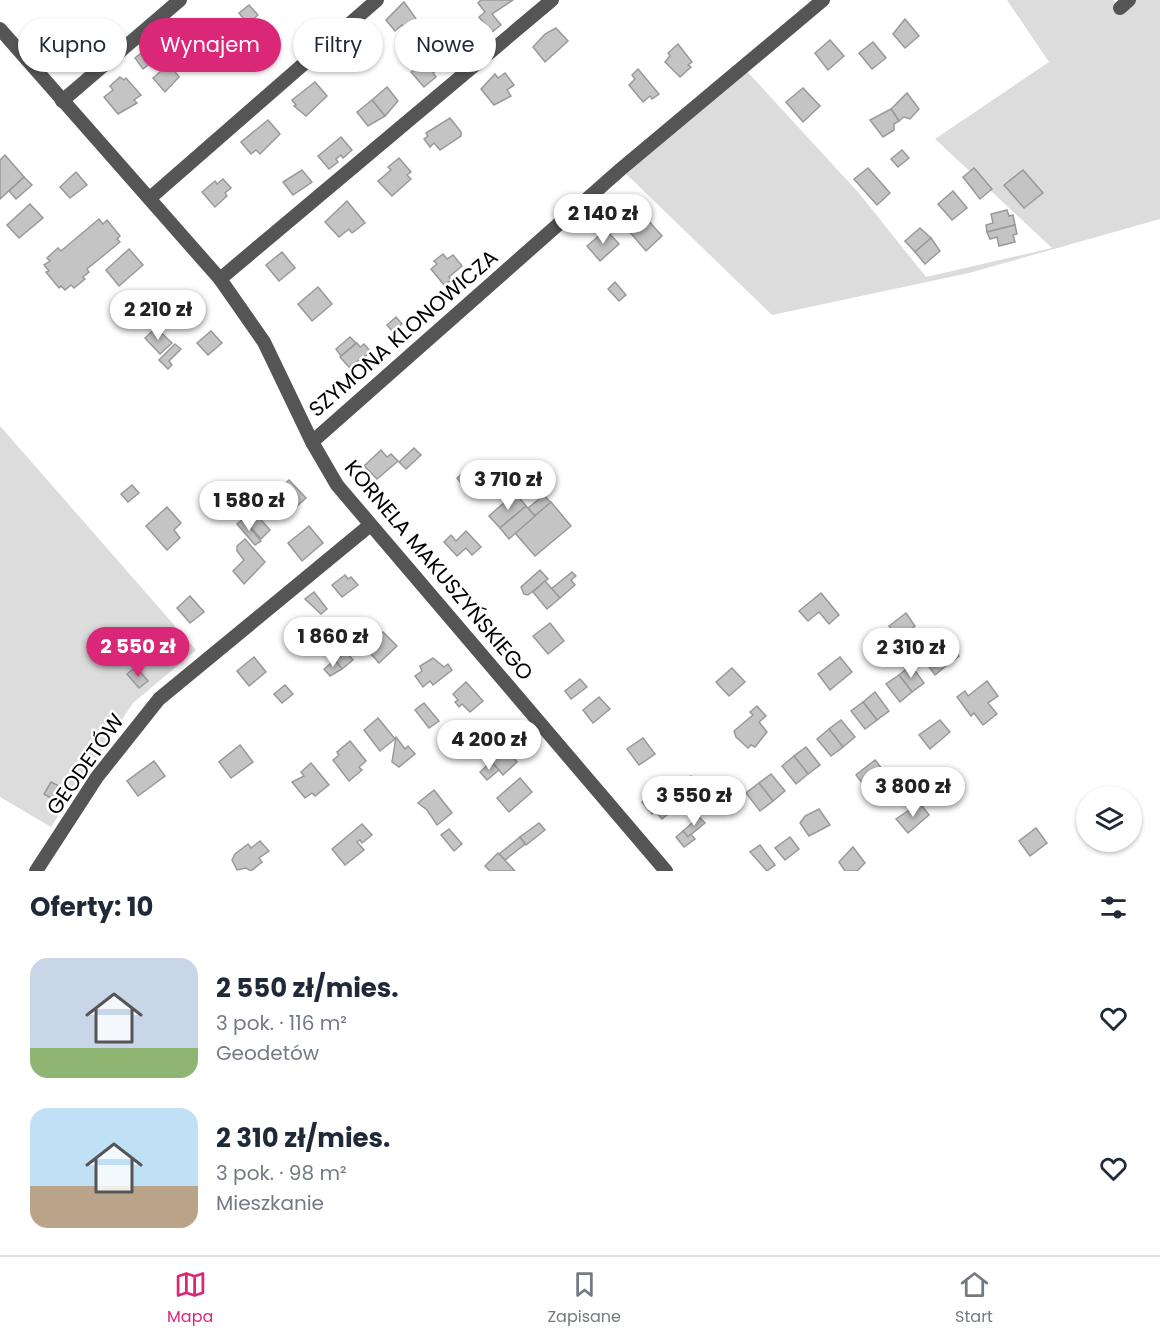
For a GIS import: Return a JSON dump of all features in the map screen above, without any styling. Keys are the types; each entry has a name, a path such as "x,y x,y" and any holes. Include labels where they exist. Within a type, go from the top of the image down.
{"street":[{"path":"62,101 180,0"},
{"path":"150,198 377,0"},
{"path":"220,279 552,0"},
{"name":"SZYMONA KLONOWICZA","path":"312,442 621,169 823,0"},
{"name":"KORNELA MAKUSZYŃSKIEGO","path":"0,29 220,279 264,342 312,442 337,485 369,526 666,871"},
{"name":"GEODETÓW","path":"36,871 98,777 159,699 369,526"}],"shaded area":[{"path":"1007,0 1113,0 1120,8 1129,0 1160,0 1160,219 969,273 772,315 621,169 743,67 858,192 926,277 1052,248 935,139 1049,62"},
{"path":"0,426 196,650 133,703 51,827 0,797"}],"building":[{"path":"481,0 513,0 492,14 495,18 480,18 485,12 478,3"},
{"path":"404,2 416,18 395,18 395,31 386,20"},
{"path":"249,5 258,15 255,18 243,18 239,13"},
{"path":"496,19 501,25 496,29"},
{"path":"905,19 919,36 905,48 893,34"},
{"path":"556,28 568,41 545,62 533,47 545,34"},
{"path":"830,40 844,56 828,70 815,53"},
{"path":"873,42 886,58 872,69 859,53"},
{"path":"678,44 692,62 688,65 691,67 680,77 665,62 670,56 668,53"},
{"path":"638,69 659,94 652,99 650,96 643,102 629,85 635,79 632,75"},
{"path":"160,72 175,72 179,77 165,92 153,78"},
{"path":"411,72 434,72 436,77 424,87"},
{"path":"505,73 514,85 507,90 511,96 494,105 481,89 495,74 498,78"},
{"path":"120,77 124,80 126,78 141,95 134,100 137,103 118,114 104,97 113,90 110,86"},
{"path":"315,82 327,96 306,116 294,106 296,105 292,100"},
{"path":"387,87 398,101 385,116 372,100"},
{"path":"803,88 820,106 803,122 786,102"},
{"path":"907,93 919,109 910,119 904,117 899,121 891,109"},
{"path":"372,100 385,116 368,126 357,112"},
{"path":"891,109 899,121 894,124 894,130 883,137 870,120"},
{"path":"450,118 461,132 461,136 440,150 434,143 430,147 424,139 428,136 426,133"},
{"path":"268,120 280,134 260,154 256,150 251,154 241,142"},
{"path":"341,137 352,150 343,158 341,155 336,159 338,162 329,169 318,156"},
{"path":"902,150 909,158 898,167 891,159"},
{"path":"5,155 24,177 0,199 0,160"},
{"path":"399,158 411,172 407,175 411,179 392,196 378,181 391,170 388,167"},
{"path":"868,168 890,193 877,205 854,179"},
{"path":"974,168 992,189 980,199 963,177"},
{"path":"302,170 312,182 293,195 283,182"},
{"path":"1023,170 1043,193 1024,208 1004,185"},
{"path":"76,172 87,185 70,198 60,187"},
{"path":"24,177 32,185 16,199 9,191"},
{"path":"223,179 231,188 225,193 227,196 215,207 202,192 215,181 217,184"},
{"path":"953,191 967,208 952,220 938,204"},
{"path":"347,201 365,223 352,233 349,229 339,237 325,222"},
{"path":"30,204 43,218 19,238 7,225"},
{"path":"639,210 662,236 646,251 623,224"},
{"path":"1007,210 1009,216 1013,215 1015,225 987,232 986,225 993,223 991,214"},
{"path":"99,219 103,224 107,220 120,236 117,239 120,242 87,269 89,272 83,277 85,279 74,288 71,285 65,290 61,286 59,288 46,272 49,271 44,265 50,261 47,258 58,248 61,251"},
{"path":"1015,225 1017,234 1013,235 1015,242 999,246 997,237 990,239 987,232"},
{"path":"920,228 931,238 915,252 905,241"},
{"path":"606,230 619,244 600,261 587,246"},
{"path":"931,238 940,251 925,264 915,252"},
{"path":"129,249 143,265 119,286 106,270"},
{"path":"282,252 295,268 279,281 266,265"},
{"path":"443,254 447,259 453,255 462,266 449,277 451,280 444,285 431,269 437,264 434,261"},
{"path":"615,282 626,295 619,301 608,289"},
{"path":"318,287 332,304 312,321 298,304"},
{"path":"396,317 402,324 393,332 387,325"},
{"path":"156,328 172,343 160,354 145,338"},
{"path":"211,331 222,343 208,355 197,343"},
{"path":"350,337 356,343 341,356 336,349"},
{"path":"357,343 360,347 364,344 371,352 349,367 340,357"},
{"path":"175,344 181,349 169,361 172,365 168,369 159,360"},
{"path":"414,448 421,455 406,469 399,462"},
{"path":"381,450 387,457 391,454 398,461 377,479 364,466"},
{"path":"464,472 476,486 468,492 457,478"},
{"path":"289,480 306,498 287,515 282,508 277,507 263,519 255,510"},
{"path":"132,485 139,493 128,502 121,494"},
{"path":"515,493 526,506 500,528 489,516"},
{"path":"544,495 551,503 535,516 528,508"},
{"path":"551,502 571,526 535,556 515,533"},
{"path":"526,506 535,516 509,539 500,528"},
{"path":"167,507 181,523 174,530 180,538 167,550 146,526"},
{"path":"253,511 270,530 261,539 244,520"},
{"path":"243,519 261,541 255,545 237,524"},
{"path":"309,526 323,543 302,561 288,543"},
{"path":"466,531 481,547 472,555 466,548 457,556 444,542 451,535 456,541"},
{"path":"245,539 265,562 244,584 233,571 244,560 237,551 237,546"},
{"path":"540,570 548,579 528,595 524,594 521,587"},
{"path":"572,572 576,576 571,580 575,585 560,598 551,589"},
{"path":"345,575 348,579 351,577 358,585 342,597 332,585"},
{"path":"545,581 560,598 547,609 533,592"},
{"path":"314,592 327,609 321,614 305,599"},
{"path":"821,593 839,615 829,624 819,612 808,621 799,611"},
{"path":"190,596 204,612 190,623 177,608"},
{"path":"906,613 915,626 899,638 889,626"},
{"path":"550,623 564,641 548,654 533,636"},
{"path":"383,632 397,646 379,663 365,647"},
{"path":"946,638 959,656 947,665 933,647"},
{"path":"933,647 947,665 935,675 921,656"},
{"path":"346,652 353,660 342,669 335,660"},
{"path":"254,657 266,672 249,686 237,671"},
{"path":"840,657 852,672 830,690 818,674"},
{"path":"433,658 444,667 448,664 452,670 433,685 430,681 423,687 415,676 422,671 420,666"},
{"path":"335,660 342,669 330,676 324,669"},
{"path":"911,665 924,683 912,692 899,675"},
{"path":"136,667 148,681 139,688 127,674"},
{"path":"732,668 745,682 729,696 716,682"},
{"path":"899,675 912,692 900,702 886,684"},
{"path":"580,679 587,687 571,699 565,691"},
{"path":"987,681 998,696 988,703 997,714 983,725 974,713 971,716 957,697 965,691 968,696"},
{"path":"466,682 483,701 470,712 462,704 459,707 455,702 458,700 453,694"},
{"path":"285,685 293,694 282,703 274,694"},
{"path":"875,692 889,711 877,720 863,702"},
{"path":"599,697 610,709 593,723 583,710"},
{"path":"863,702 877,720 865,729 851,711"},
{"path":"424,703 439,721 429,728 415,710"},
{"path":"757,706 766,716 759,722 767,732 755,747 751,745 748,748 736,737 734,731 753,715 750,712"},
{"path":"378,718 395,739 380,751 364,730"},
{"path":"841,720 855,737 843,747 829,729"},
{"path":"940,720 950,732 930,749 919,735"},
{"path":"829,729 843,747 831,756 817,739"},
{"path":"396,737 405,749 408,746 415,754 399,767 392,762"},
{"path":"643,738 655,754 639,765 627,749"},
{"path":"350,741 366,761 359,767 362,770 349,781 333,760 339,755 337,752"},
{"path":"499,742 506,750 491,762 483,751 490,744 493,747"},
{"path":"240,745 253,762 231,778 219,762"},
{"path":"806,747 820,765 808,774 794,756"},
{"path":"506,750 517,762 503,775 492,762"},
{"path":"794,756 808,774 796,784 782,766"},
{"path":"875,760 891,780 880,789 874,781 866,788 856,775"},
{"path":"154,761 165,776 138,796 127,781"},
{"path":"491,762 499,770 487,780 480,772"},
{"path":"311,763 329,785 315,796 312,793 305,798 292,782 304,776 301,772"},
{"path":"771,774 785,791 773,801 759,783"},
{"path":"691,776 707,793 698,801 682,785"},
{"path":"520,778 532,792 509,812 497,798"},
{"path":"51,782 61,787 54,800 44,794"},
{"path":"759,783 773,801 760,811 746,793"},
{"path":"657,789 674,809 662,819 655,811 652,814 642,802"},
{"path":"434,790 452,813 437,825 427,810 418,803"},
{"path":"920,803 929,815 908,833 896,819"},
{"path":"819,809 830,825 809,836 800,823 805,816"},
{"path":"699,817 705,823 688,837 683,831"},
{"path":"539,823 545,830 526,845 520,837"},
{"path":"362,824 372,835 362,843 360,840 357,842 364,850 345,865 332,849"},
{"path":"1036,828 1047,843 1030,856 1019,841"},
{"path":"449,829 462,844 454,851 441,835"},
{"path":"683,831 688,837 691,834 695,839 684,847 676,837"},
{"path":"520,837 525,844 505,860 499,854"},
{"path":"790,837 799,849 785,860 775,848"},
{"path":"260,841 269,851 259,858 262,862 251,871 246,868 237,870 232,860 235,854 248,844 251,848"},
{"path":"760,845 775,865 767,871 750,852"},
{"path":"853,847 865,863 857,871 845,871 839,862"},
{"path":"498,853 515,871 490,871 485,866"}]}
